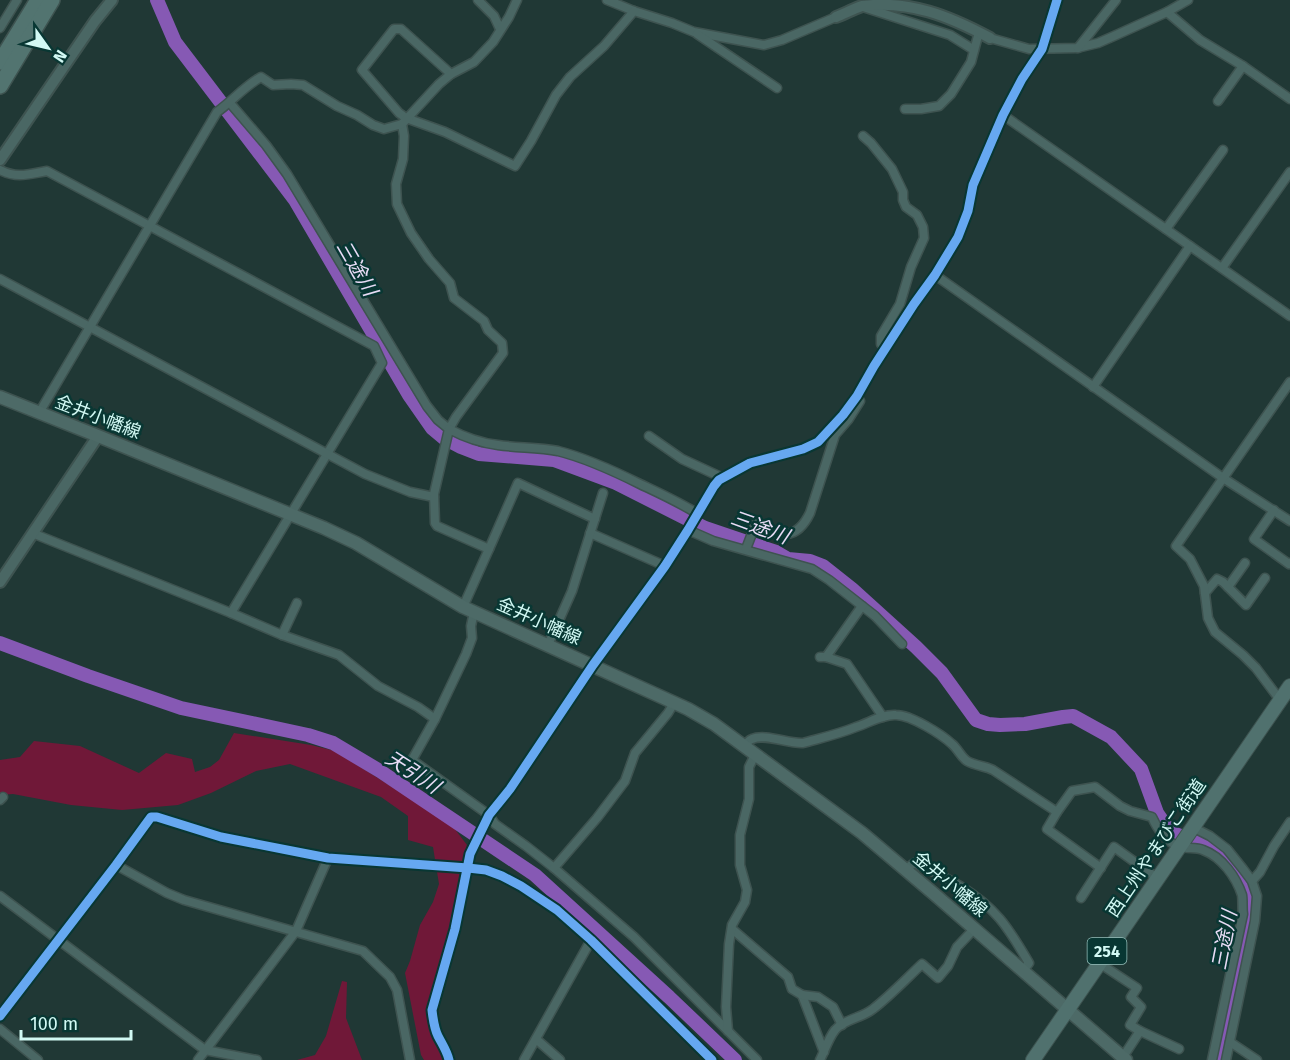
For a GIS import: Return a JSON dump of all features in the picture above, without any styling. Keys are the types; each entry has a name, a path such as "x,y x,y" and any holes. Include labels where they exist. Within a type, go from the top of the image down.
{"highway":[{"path":"0,61 30,0"},
{"path":"0,61 38,0"},
{"path":"2,82 52,0"},
{"path":"2,82 56,0"},
{"name":"西上州やまびこ街道","path":"1033,1060 1290,686"}],"main road":[{"name":"金井小幡線","path":"0,397 324,528 356,543 469,609 674,703 714,724 862,833 975,928 1124,1059"}],"street":[{"path":"0,28 18,0"},
{"path":"0,160 95,21 112,0"},
{"path":"478,0 494,16 500,29"},
{"path":"39,413 218,112 261,77 273,85 303,85 337,106 384,129 404,121 439,84 451,74 474,62 493,42 517,0"},
{"path":"607,0 694,32 764,45 782,40 868,3 899,2 914,4 954,18 990,38 1029,49 1077,48 1098,43 1188,0"},
{"path":"449,1060 433,1022 432,1010 455,929 470,854 489,816 510,789 593,665 665,566 714,486 723,478 750,463 804,449 818,442 857,396 885,348 958,237 968,211 973,185 1003,115 1022,79 1042,49 1057,0"},
{"path":"1077,48 1116,0"},
{"path":"868,3 950,35 974,50"},
{"path":"404,121 445,132 515,166 556,95 570,77 604,46 634,11"},
{"path":"1167,12 1200,40 1243,66 1290,99"},
{"path":"451,74 401,29 394,29 362,70 404,121 403,159 396,184 397,204 411,233 450,283 454,297 484,321 488,330 502,343 503,354 449,429 434,497 437,526 489,549"},
{"path":"694,32 777,88"},
{"path":"905,110 921,110 939,106 951,94 971,62 979,32"},
{"path":"1218,101 1243,66"},
{"path":"230,103 266,144 287,174 426,406 438,420 460,435 475,440 496,445 545,449 583,459 621,475 698,514"},
{"path":"1003,115 1290,316"},
{"path":"863,136 892,169 903,192 906,207 917,216 923,226 924,238 911,267 900,304 881,336 881,344 885,348"},
{"path":"1166,230 1223,150"},
{"path":"0,170 9,175 22,176 47,171 374,346 382,363 231,613"},
{"path":"1222,268 1290,172"},
{"path":"1093,387 1190,246"},
{"path":"935,275 1223,478 1290,521"},
{"path":"0,279 327,455 365,474 410,492 434,497"},
{"path":"746,549 756,523 767,531 780,535 798,530 806,521 835,435 848,420 879,368"},
{"path":"1280,700 1256,668 1215,632 1208,618 1204,586 1190,559 1176,546 1290,382"},
{"path":"0,582 98,436"},
{"path":"649,436 682,459 723,478"},
{"path":"595,519 518,483 489,549 469,609 472,638 466,654 435,719 412,760 489,816 495,824 554,868 634,937 757,1060"},
{"path":"548,645 572,591 603,493"},
{"path":"1274,510 1254,539 1290,563"},
{"path":"688,530 713,541 812,569 862,606 903,644"},
{"path":"32,533 282,635 339,655 378,686 418,707 435,719"},
{"path":"590,533 665,566"},
{"path":"1228,587 1245,563"},
{"path":"1205,593 1216,579 1223,582 1246,605 1265,578"},
{"path":"282,635 297,603"},
{"path":"862,606 823,657 847,664 884,717"},
{"path":"554,868 626,781 636,753 674,703"},
{"path":"744,745 753,738 772,738 795,744 803,743 895,714 906,716 950,742 964,759 974,765 993,770 1057,812"},
{"path":"728,1031 729,944 732,925 745,902 747,890 740,865 740,835 749,799 750,767 755,755"},
{"path":"1101,868 1047,829 1072,791 1095,787 1120,806 1152,817 1157,828 1165,837 1210,836 1227,849 1251,881 1257,896 1255,921 1226,1060"},
{"path":"0,1016 151,816 221,837 328,858 468,868 486,870 502,876 556,910 591,940 712,1060"},
{"path":"1251,881 1260,872 1290,822"},
{"path":"1185,837 1214,855 1226,867 1242,897 1243,914 1212,1060"},
{"path":"1081,898 1114,847 1157,878"},
{"path":"198,1060 296,931 328,858"},
{"path":"905,870 914,864 933,871 983,901 1001,920 1029,963 1023,971"},
{"path":"116,865 184,900 363,951 390,977 397,990 410,1060"},
{"path":"0,896 205,1050 257,1060"},
{"path":"822,1056 837,1028 864,1016 922,964 938,978 948,966 957,947 975,928"},
{"path":"732,929 788,977 792,989 802,995 818,997 833,1007 842,1025"},
{"path":"524,1060 591,940"},
{"path":"1099,963 1137,988 1131,997 1141,1007 1130,1025 1179,1049"},
{"path":"802,995 822,1056"},
{"path":"0,1029 38,1060"},
{"path":"1124,1059 1140,1031"},
{"path":"536,1039 560,1060"},
{"path":"1230,1042 1257,1060"}],"shaded area":[{"path":"234,733 335,751 451,824 467,845 452,929 429,1013 446,1060 424,1060 421,1055 405,973 420,925 433,902 439,884 433,847 408,840 408,816 381,797 290,764 256,771 211,793 178,805 122,810 71,805 13,794 0,795 0,760 20,757 34,741 80,746 139,773 166,753 192,759 195,772 210,767 219,760"},
{"path":"342,981 347,982 346,1018 362,1060 297,1060 315,1055 326,1036"}],"waterway":[{"name":"三途川","path":"157,0 175,42 295,200 409,395 432,428 444,438 479,454 554,460 616,483 705,528 776,552 788,559 810,561 823,566 852,589 942,673 976,720 1000,725 1025,724 1073,716 1111,737 1141,769 1157,813 1166,826 1173,833 1215,849 1237,870 1246,883 1251,901 1249,918 1220,1060"},
{"name":"天引川","path":"0,643 181,708 308,735 333,743 380,771 535,875 735,1060"}],"cycle path":[{"path":"449,1060 438,1036 432,1010 455,929 470,854 489,815 510,789 593,665 665,566 719,480 750,463 803,449 818,442 857,396 958,237 968,211 973,185 1003,115 1022,79 1042,49 1057,0"},
{"path":"0,1016 151,817 157,817 221,837 328,858 468,868 486,870 502,876 557,910 591,940 712,1060"}]}
